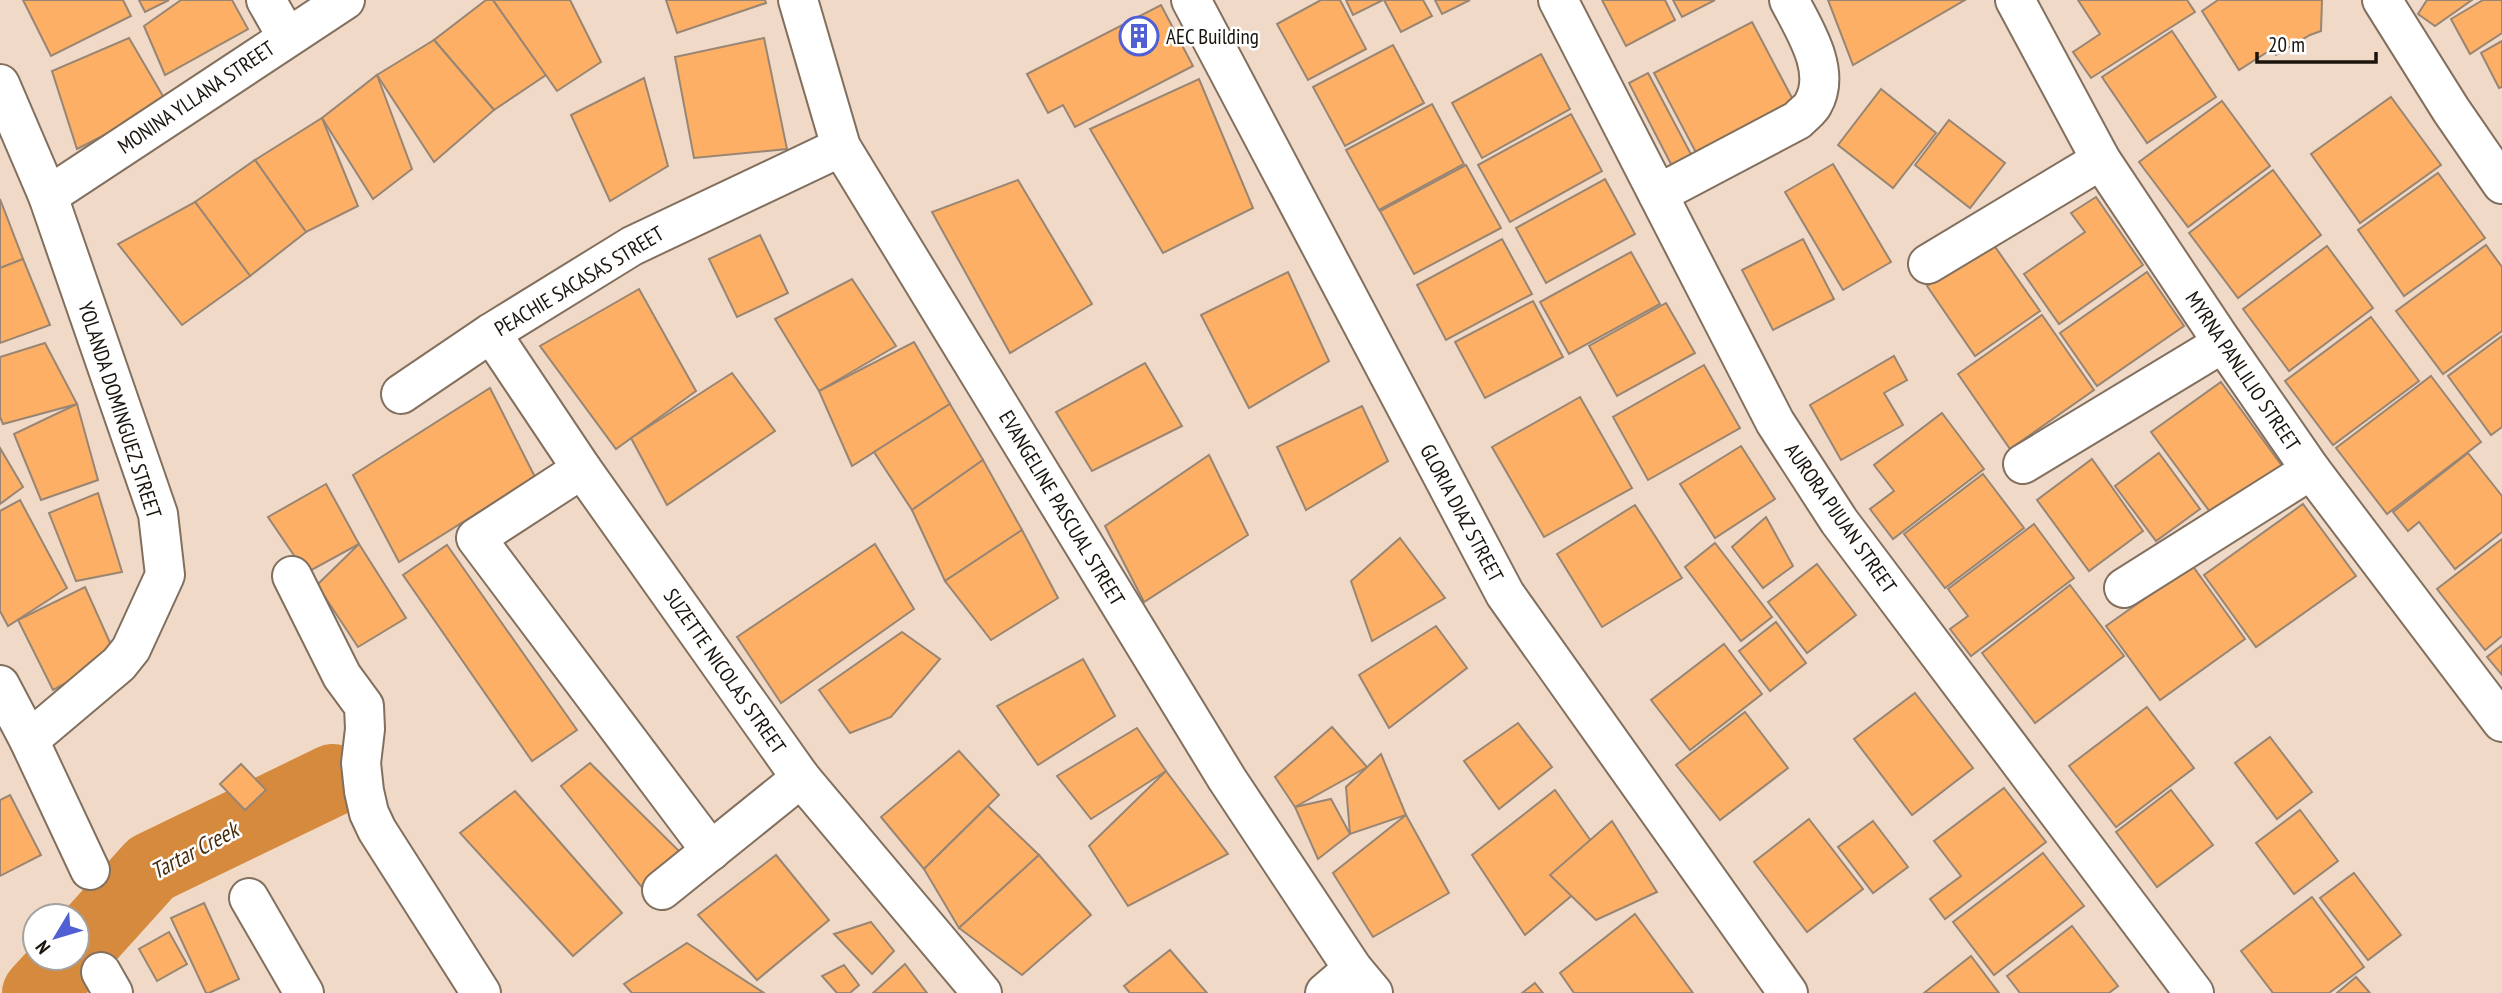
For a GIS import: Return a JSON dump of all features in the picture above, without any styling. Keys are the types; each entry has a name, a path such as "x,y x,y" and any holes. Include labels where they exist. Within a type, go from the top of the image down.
{"street":[{"path":"266,0 287,37"},
{"name":"MONINA YLLANA STREET","path":"48,196 345,0"},
{"name":"EVANGELINE PASCUAL STREET","path":"798,0 841,147 1350,985"},
{"name":"GLORIA DIAZ STREET","path":"1191,0 1504,594 1788,993"},
{"name":"AURORA PIJUAN STREET","path":"1558,0 1775,422 1839,521 2178,987"},
{"path":"1658,194 1798,120 1813,104 1819,83 1818,62 1790,0"},
{"name":"MYRNA PANLILIO STREET","path":"2015,0 2101,160 2223,343 2311,470 2502,722"},
{"path":"2382,0 2451,110 2502,184"},
{"name":"YOLANDA DOMINGUEZ STREET","path":"0,85 48,196 158,514 165,575 131,649 119,664 29,740"},
{"name":"PEACHIE SACASAS STREET","path":"401,394 491,333 632,246 841,147"},
{"path":"1928,264 2101,160"},
{"name":"SUZETTE NICOLAS STREET","path":"491,333 582,469 802,778 982,993"},
{"path":"2023,464 2223,343"},
{"path":"582,469 476,538 711,851"},
{"path":"2124,588 2311,470"},
{"path":"292,576 342,676 364,706 365,729 361,763 369,813 377,830 481,993"},
{"path":"0,685 90,870"},
{"path":"662,890 802,778"},
{"path":"249,898 304,993"}],"building":[{"path":"23,0 123,0 131,16 51,56"},
{"path":"139,0 169,0 145,12"},
{"path":"181,0 232,0 248,29 165,75 144,26"},
{"path":"486,0 493,0 546,75 494,110 434,40"},
{"path":"493,0 570,0 601,62 557,91"},
{"path":"666,0 765,0 766,3 677,33"},
{"path":"1321,0 1340,0 1366,49 1308,80 1277,24"},
{"path":"1346,0 1383,0 1353,15"},
{"path":"1384,0 1423,0 1432,16 1401,32"},
{"path":"1435,0 1470,0 1442,14"},
{"path":"1602,0 1665,0 1675,20 1626,46"},
{"path":"1673,0 1715,0 1682,17"},
{"path":"1828,0 1965,0 1853,65"},
{"path":"2078,0 2187,0 2195,12 2091,78 2073,52 2100,34"},
{"path":"2218,0 2322,0 2321,31 2276,55 2272,49 2239,70 2202,11"},
{"path":"2427,0 2472,0 2435,26 2418,14"},
{"path":"2483,0 2502,0 2502,33 2470,54 2451,19"},
{"name":"AEC Building","path":"1161,5 1193,66 1075,127 1063,105 1048,113 1027,74"},
{"path":"1752,22 1799,111 1701,162 1654,73"},
{"path":"2172,31 2216,97 2147,143 2102,77"},
{"path":"129,38 167,103 77,149 52,71"},
{"path":"764,38 787,149 694,158 675,57"},
{"path":"434,40 494,110 434,162 377,75"},
{"path":"2502,41 2502,87 2499,88 2481,53"},
{"path":"1393,45 1424,103 1345,146 1313,87"},
{"path":"1541,54 1570,109 1482,158 1452,103"},
{"path":"1648,73 1693,158 1673,168 1629,83"},
{"path":"377,75 412,169 373,199 322,118"},
{"path":"644,78 668,166 610,201 571,115"},
{"path":"1199,79 1253,208 1163,253 1090,129"},
{"path":"1881,89 1936,133 1893,188 1838,145"},
{"path":"2391,97 2441,165 2360,223 2311,154"},
{"path":"2222,101 2270,166 2188,227 2139,162"},
{"path":"1432,104 1464,164 1379,210 1346,150"},
{"path":"1571,114 1602,171 1510,222 1478,165"},
{"path":"322,118 358,206 306,232 255,160"},
{"path":"1949,120 2005,163 1970,208 1915,165"},
{"path":"255,160 306,232 250,276 195,202"},
{"path":"1833,164 1891,262 1843,290 1785,192"},
{"path":"1466,165 1501,228 1414,274 1380,211"},
{"path":"2273,170 2321,235 2238,298 2189,233"},
{"path":"2438,173 2485,238 2404,296 2358,230"},
{"path":"1605,179 1635,234 1546,283 1516,228"},
{"path":"1018,180 1092,304 1010,353 932,212"},
{"path":"2096,197 2143,265 2059,324 2024,274 2085,232 2071,213"},
{"path":"0,199 23,259 0,268"},
{"path":"195,202 250,276 182,325 118,244"},
{"path":"760,235 788,293 737,317 709,259"},
{"path":"1502,239 1532,294 1446,340 1417,285"},
{"path":"1803,239 1834,299 1773,330 1742,270"},
{"path":"1991,241 2040,311 1975,356 1927,286"},
{"path":"2486,245 2502,267 2502,331 2443,374 2396,311"},
{"path":"2327,246 2373,308 2289,371 2243,309"},
{"path":"1631,252 1660,304 1569,354 1540,302"},
{"path":"23,259 50,325 0,343 0,268"},
{"path":"1288,272 1329,361 1249,408 1201,315"},
{"path":"2147,272 2184,326 2097,386 2060,333"},
{"path":"852,279 896,346 819,391 775,319"},
{"path":"639,289 696,391 616,449 540,346"},
{"path":"1533,301 1563,357 1485,398 1455,342"},
{"path":"1666,303 1695,353 1617,396 1589,346"},
{"path":"2042,315 2094,390 2010,449 1958,374"},
{"path":"2371,317 2419,381 2333,445 2285,381"},
{"path":"2502,336 2502,427 2491,435 2448,376"},
{"path":"914,342 950,404 852,466 819,391"},
{"path":"45,343 77,404 3,424 0,417 0,357"},
{"path":"1894,356 1907,380 1884,393 1903,425 1841,460 1810,405"},
{"path":"1145,363 1182,426 1092,471 1056,412"},
{"path":"1704,365 1740,428 1648,480 1613,417"},
{"path":"732,373 775,431 667,505 631,438"},
{"path":"2431,376 2481,442 2387,514 2336,448"},
{"path":"2221,382 2282,466 2213,516 2151,432"},
{"path":"490,388 535,477 399,562 353,475"},
{"path":"1580,397 1632,488 1544,537 1492,447"},
{"path":"77,404 98,480 41,500 14,434"},
{"path":"950,404 983,460 912,510 874,452"},
{"path":"1362,406 1388,461 1306,510 1277,447"},
{"path":"1942,413 1984,469 1893,539 1870,509 1894,491 1874,465"},
{"path":"1741,446 1775,499 1715,538 1680,484"},
{"path":"0,448 23,487 0,504"},
{"path":"2159,453 2200,509 2156,541 2115,486"},
{"path":"2468,453 2502,496 2502,532 2455,569 2419,522 2408,531 2393,512"},
{"path":"1209,455 1248,535 1144,602 1105,526"},
{"path":"2092,459 2143,531 2089,571 2037,500"},
{"path":"983,460 1022,530 945,581 912,510"},
{"path":"1983,474 2024,528 1945,588 1904,534"},
{"path":"326,484 359,544 306,573 268,517"},
{"path":"98,493 122,572 76,581 49,513"},
{"path":"20,500 67,588 8,626 0,611 0,511"},
{"path":"2303,504 2356,576 2256,647 2204,575"},
{"path":"1635,505 1682,578 1602,627 1557,554"},
{"path":"1766,517 1793,566 1763,588 1732,547"},
{"path":"2034,524 2074,578 1971,656 1950,629 1968,616 1948,589"},
{"path":"1022,530 1058,598 991,640 945,581"},
{"path":"1400,538 1445,598 1372,641 1351,581"},
{"path":"2502,539 2502,636 2485,650 2437,589"},
{"path":"1715,543 1772,617 1741,641 1685,567"},
{"path":"359,544 406,618 358,647 317,585"},
{"path":"875,544 914,609 781,703 737,637"},
{"path":"447,545 577,730 532,761 403,575"},
{"path":"1817,564 1856,615 1807,653 1768,602"},
{"path":"2192,565 2245,639 2160,700 2106,626"},
{"path":"2070,585 2124,656 2035,723 1982,653"},
{"path":"85,587 116,656 53,690 18,620"},
{"path":"1776,622 1806,663 1770,691 1739,651"},
{"path":"1436,626 1467,668 1389,728 1359,675"},
{"path":"902,632 940,659 891,717 850,733 819,690"},
{"path":"1724,644 1762,694 1690,750 1651,700"},
{"path":"2502,645 2502,675 2487,657"},
{"path":"1083,659 1115,716 1038,765 997,706"},
{"path":"1915,693 1973,768 1912,815 1854,739"},
{"path":"2147,707 2194,768 2116,827 2069,766"},
{"path":"1745,712 1788,768 1720,820 1676,765"},
{"path":"1518,723 1552,767 1499,809 1464,761"},
{"path":"1332,727 1367,767 1295,807 1275,777"},
{"path":"1137,728 1166,771 1091,819 1057,776"},
{"path":"2270,737 2312,792 2277,819 2235,763"},
{"path":"959,751 999,795 924,869 881,817"},
{"path":"1381,754 1406,815 1350,834 1346,787"},
{"path":"590,763 683,855 648,895 561,786"},
{"path":"241,764 266,790 245,810 220,784"},
{"path":"1166,771 1228,854 1128,906 1089,846"},
{"path":"2004,788 2046,842 1945,919 1930,899 1961,876 1934,841"},
{"path":"1555,790 1608,865 1525,935 1472,855"},
{"path":"2171,790 2213,845 2157,887 2116,832"},
{"path":"515,791 622,913 573,956 460,833"},
{"path":"10,795 41,855 0,876 0,800"},
{"path":"1331,799 1350,834 1318,859 1295,807"},
{"path":"988,806 1039,855 959,928 924,869"},
{"path":"2300,810 2338,861 2294,894 2256,843"},
{"path":"1406,815 1449,893 1373,937 1333,873"},
{"path":"1809,819 1863,889 1807,932 1754,862"},
{"path":"1612,821 1657,892 1596,920 1550,875"},
{"path":"1873,821 1908,867 1873,893 1838,847"},
{"path":"2043,853 2084,906 1994,975 1953,922"},
{"path":"776,855 829,920 757,980 698,915"},
{"path":"1039,855 1091,915 1022,975 959,928"},
{"path":"2354,873 2401,935 2368,960 2320,898"},
{"path":"2312,897 2364,967 2329,993 2273,993 2241,951"},
{"path":"204,903 239,979 209,993 206,993 171,918"},
{"path":"1635,914 1693,993 1574,993 1560,973"},
{"path":"871,922 894,951 872,974 834,934"},
{"path":"2072,926 2118,986 2109,993 2020,993 2007,976"},
{"path":"169,932 187,964 157,981 139,949"},
{"path":"687,943 764,993 632,993 624,984"},
{"path":"1170,950 1207,993 1130,993 1124,986"},
{"path":"1971,956 1999,993 1924,993"},
{"path":"905,964 927,993 873,993"},
{"path":"844,965 859,985 850,993 837,993 822,976"},
{"path":"2356,977 2370,993 2337,993"},
{"path":"1535,983 1543,993 1522,993"}],"waterway":[{"name":"Tartar Creek","path":"91,934 151,868 333,780"},
{"name":"Tartar Creek","path":"38,993 57,972"}],"place":[{"name":"AEC Building","path":"1139,36"}]}
